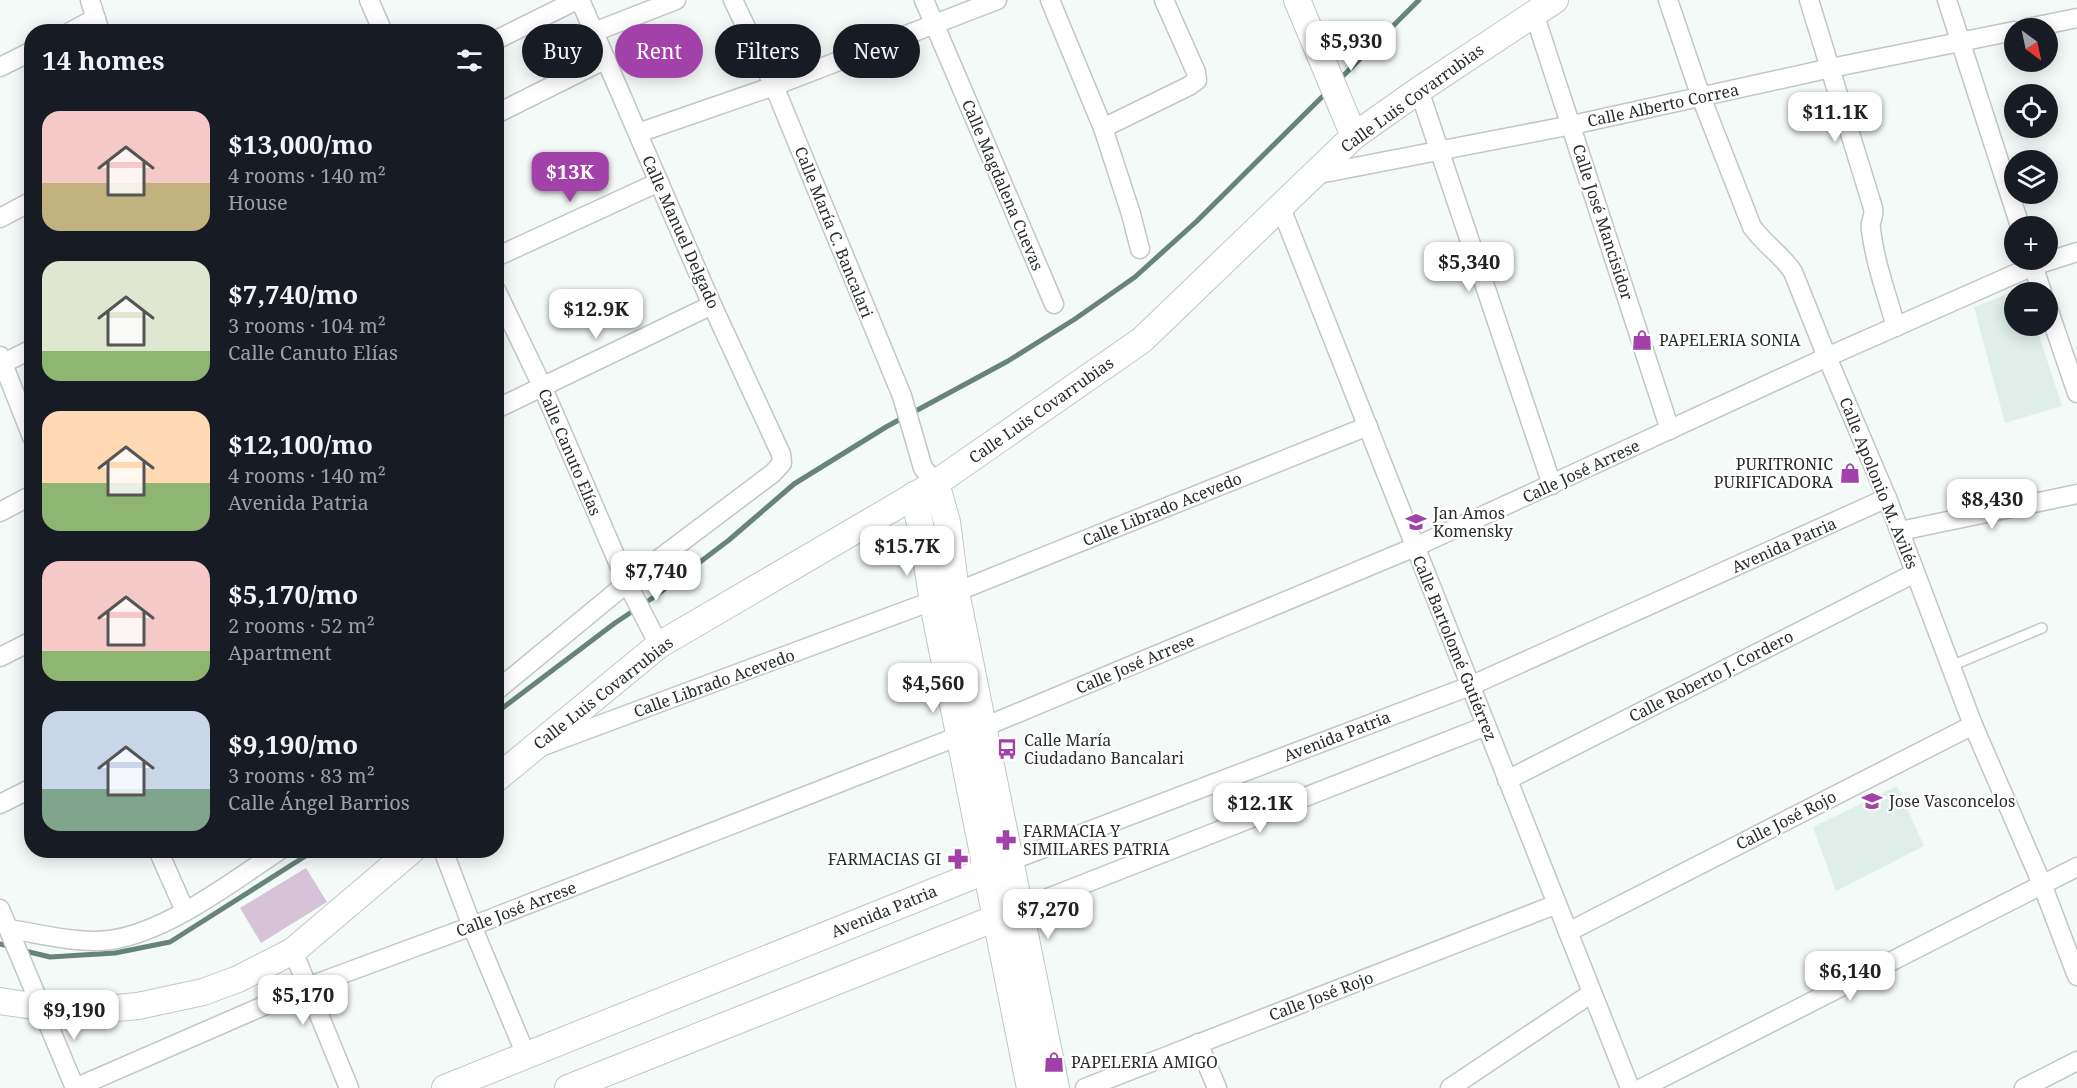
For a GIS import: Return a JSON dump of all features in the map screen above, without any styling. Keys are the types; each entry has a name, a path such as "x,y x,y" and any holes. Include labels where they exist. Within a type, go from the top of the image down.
{"street":[{"path":"90,0 98,24"},
{"path":"369,0 380,24"},
{"path":"504,36 578,0"},
{"name":"Calle Manuel Delgado","path":"578,0 590,24"},
{"path":"603,28 676,0"},
{"name":"Calle María C. Bancalari","path":"733,0 774,86 902,396 926,469 947,522 957,592 1056,1088"},
{"name":"Calle Magdalena Cuevas","path":"924,0 1054,304"},
{"path":"638,134 774,86 997,0"},
{"path":"1050,0 1103,128 1140,249"},
{"path":"1103,128 1197,80 1196,72 1164,0"},
{"path":"1297,0 1354,136"},
{"name":"Calle Apolonio M. Avilés","path":"1668,0 1701,97 1752,227 1794,272 1827,357 1887,498 1973,725 2042,884 2077,976"},
{"path":"1809,0 1873,208 1874,214 1870,224 1872,239 1896,327"},
{"path":"1947,0 2017,216"},
{"name":"Calle Luis Covarrubias","path":"504,772 654,637 914,495 926,469 1142,340 1354,136 1544,7"},
{"name":"Calle José Mancisidor","path":"1544,7 1572,125 1670,430"},
{"path":"2058,22 2077,18"},
{"name":"Calle Alberto Correa","path":"1311,176 1572,125 1831,68 2004,33"},
{"name":"Calle Manuel Delgado","path":"603,53 712,305 782,454 782,463 773,473 629,587"},
{"path":"0,67 24,55"},
{"path":"504,110 606,60"},
{"path":"1419,90 1552,484"},
{"path":"504,253 659,182"},
{"path":"0,218 24,205"},
{"name":"Calle Bartolomé Gutiérrez","path":"1281,208 1630,1088"},
{"name":"Calle José Arrese","path":"2058,257 2077,252"},
{"name":"Calle José Arrese","path":"984,727 1415,547 2017,270"},
{"path":"504,405 712,305"},
{"name":"Calle Canuto Elías","path":"504,307 542,386 629,587 654,637"},
{"path":"2058,336 2077,393"},
{"path":"24,352 1,362 24,418"},
{"name":"Calle Librado Acevedo","path":"957,592 1368,426"},
{"path":"1900,531 2077,494"},
{"path":"914,495 932,601 1030,1088"},
{"name":"Avenida Patria","path":"445,1088 986,870 1470,686 1887,498"},
{"path":"0,512 24,499"},
{"name":"Calle Roberto J. Cordero","path":"1508,780 1915,573"},
{"path":"504,685 629,587"},
{"name":"Calle Librado Acevedo","path":"529,752 932,601"},
{"path":"0,657 24,645"},
{"name":"Calle José Rojo","path":"1568,932 1973,725"},
{"path":"568,1088 1486,726"},
{"name":"Calle José Arrese","path":"75,1088 307,987 472,926 959,736"},
{"path":"0,804 24,792"},
{"path":"162,858 185,911"},
{"path":"11,933 108,940 133,935 185,911 268,858"},
{"path":"2,1002 38,1000 106,1009 138,1006 202,992 238,979 293,951 403,858"},
{"path":"446,858 526,1055"},
{"path":"1642,1088 2077,867"},
{"name":"Calle José Rojo","path":"1085,1088 1557,904"},
{"path":"0,909 75,1088"},
{"path":"293,951 349,1088"},
{"path":"1450,1088 1592,993"},
{"path":"1198,1043 1217,1088"},
{"path":"2024,1088 2077,1061"}],"lane":[{"path":"1951,666 2042,628"}],"shaded area":[{"path":"2004,295 2004,336 2039,336 2062,406 2005,423 1974,307"},
{"path":"1897,786 1924,846 1836,891 1813,827"},
{"path":"306,868 327,902 261,943 240,908"}],"waterway":[{"path":"1338,81 1419,0"},
{"path":"504,707 729,540 794,484 886,427 1008,361 1075,319 1135,277 1197,221 1327,92"},
{"path":"21,950 50,957 115,953 170,942 302,858"},
{"path":"0,944 12,947"}],"place":[{"name":"PAPELERIA SONIA","path":"1642,340"},
{"name":"PURITRONIC PURIFICADORA","path":"1850,473"},
{"name":"Jan Amos Komensky","path":"1416,522"},
{"name":"Calle María Ciudadano Bancalari","path":"1007,749"},
{"name":"Jose Vasconcelos","path":"1872,801"},
{"name":"FARMACIA Y SIMILARES PATRIA","path":"1006,840"},
{"name":"FARMACIAS GI","path":"958,859"},
{"name":"PAPELERIA AMIGO","path":"1054,1062"}]}
